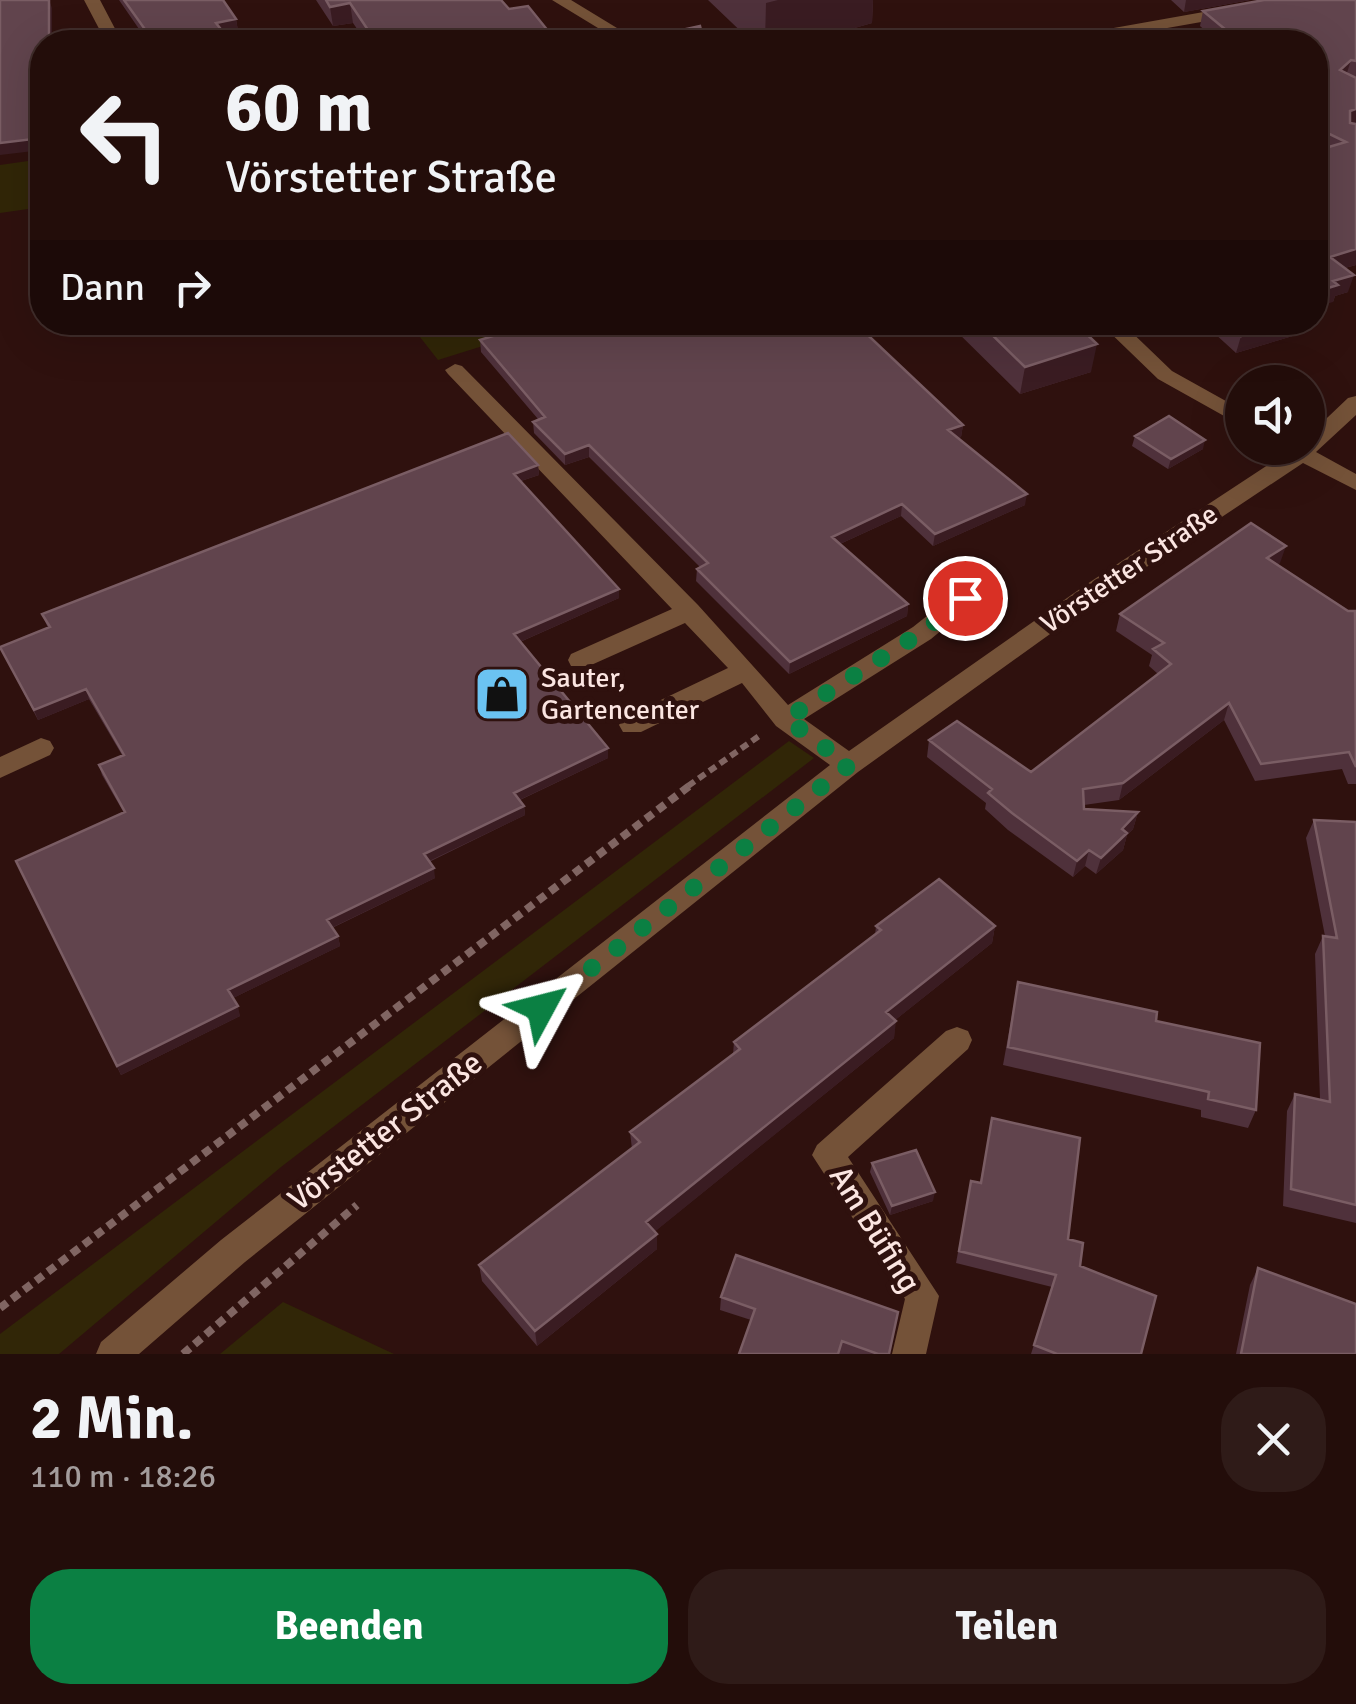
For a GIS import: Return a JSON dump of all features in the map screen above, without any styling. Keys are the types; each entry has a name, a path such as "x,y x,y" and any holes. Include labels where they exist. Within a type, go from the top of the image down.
{"street":[{"path":"92,0 108,30"},
{"path":"560,0 611,30"},
{"path":"1130,30 1298,0"},
{"path":"1124,335 1165,374 1225,409"},
{"path":"455,370 689,611 786,719 849,765"},
{"name":"Vörstetter Straße","path":"1325,428 1356,402"},
{"name":"Vörstetter Straße","path":"113,1354 233,1251 849,765 1276,465"},
{"path":"1324,465 1356,483"},
{"path":"786,719 922,632 965,598"},
{"path":"580,660 689,611"},
{"path":"632,725 745,671"},
{"path":"0,768 40,748"},
{"name":"Am Büfing","path":"908,1354 922,1296 828,1155 958,1040"}],"path":[{"path":"0,1308 617,837 786,719"}],"shaded area":[{"path":"30,161 30,209 0,213 0,165"},
{"path":"418,335 518,335 438,360"},
{"path":"789,741 814,758 281,1167 59,1354 0,1354 0,1334"},
{"path":"283,1302 394,1354 220,1354"}],"building":[{"path":"0,0 49,0 49,30 30,30 30,139 0,143"},
{"path":"124,0 223,0 236,19 216,23 222,30 145,30"},
{"path":"326,0 501,0 509,9 528,6 547,30 368,30 350,3 330,7"},
{"path":"1264,0 1356,0 1356,61 1351,60 1340,70 1356,78 1356,109 1350,111 1350,123 1356,124 1356,249 1330,257 1354,275 1333,281 1338,285 1328,288 1328,147 1346,142 1328,133 1328,30 1226,30 1203,11"},
{"path":"496,335 868,335 963,425 948,430 1027,494 935,534 902,504 832,537 908,604 790,662 697,569 708,563 589,445 565,454 533,422 545,417 480,340"},
{"path":"992,335 1088,335 1097,344 1025,367"},
{"path":"1169,416 1205,440 1171,459 1135,436"},
{"path":"508,433 538,465 514,474 619,589 514,634 608,748 514,793 524,806 424,854 434,868 327,920 338,936 228,990 238,1006 117,1066 16,861 125,812 99,765 124,755 86,689 34,710 0,647 50,627 42,614"},
{"path":"1251,523 1286,546 1267,558 1348,611 1355,611 1356,767 1349,752 1261,764 1229,703 1123,783 1083,789 1084,809 1138,812 1122,829 1127,833 1101,858 1089,850 1077,861 1012,813 988,793 992,789 929,740 957,721 1031,772 1171,664 1153,649 1164,643 1120,614"},
{"path":"1314,820 1356,822 1356,1205 1291,1189 1295,1094 1330,1102 1323,936 1337,938"},
{"path":"939,879 995,926 886,1012 896,1021 646,1222 657,1234 535,1331 479,1265 640,1142 630,1132 740,1049 734,1042 881,930 876,926"},
{"path":"1018,982 1157,1012 1156,1021 1260,1043 1256,1110 1208,1099 1209,1092 1008,1047"},
{"path":"992,1118 1080,1138 1068,1239 1083,1243 1080,1266 1156,1296 1141,1354 1057,1354 1034,1345 1056,1275 959,1251 971,1181 981,1183"},
{"path":"916,1150 935,1192 892,1206 872,1163"},
{"path":"736,1255 898,1312 889,1354 842,1341 838,1354 739,1354 755,1309 721,1297"},
{"path":"1258,1268 1356,1304 1356,1354 1241,1354"}],"place":[{"name":"Sauter, Gartencenter","path":"502,694"}],"route":[{"path":"541,1008 849,765 786,719 922,632 965,598"}]}
